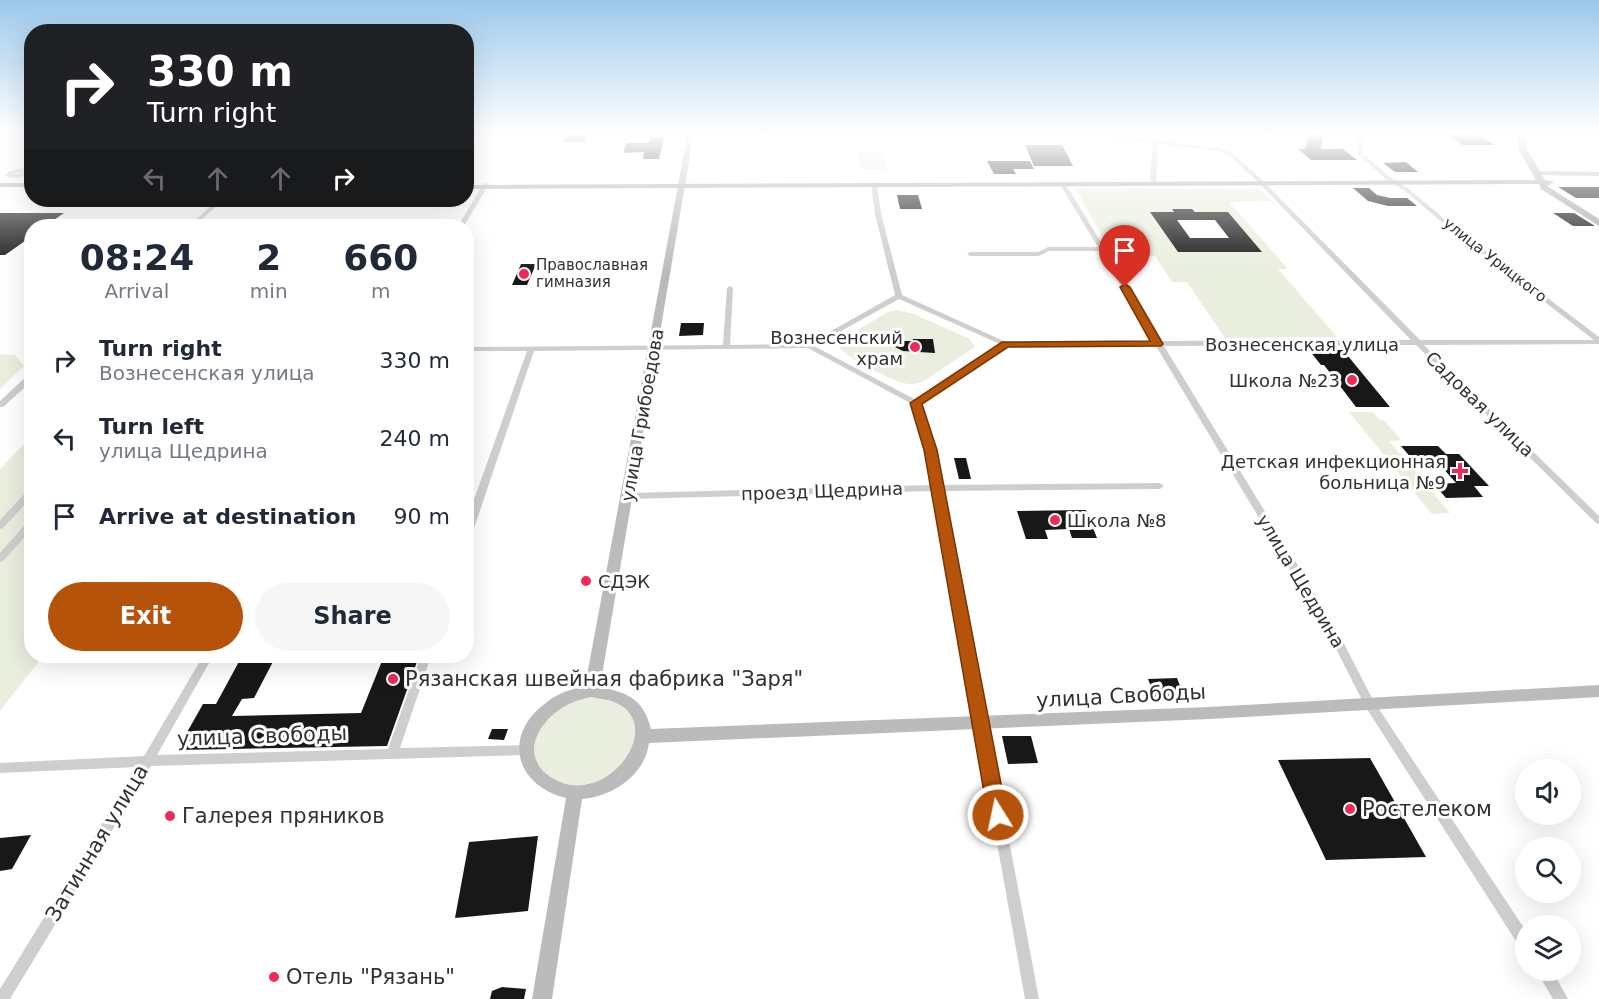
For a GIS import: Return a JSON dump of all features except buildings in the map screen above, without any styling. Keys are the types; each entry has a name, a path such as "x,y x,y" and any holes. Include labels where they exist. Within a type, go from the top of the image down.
{"main road":[{"name":"улица Грибоедова","path":"592,691 683,179"},
{"path":"474,186 1500,182 1530,179"},
{"path":"1544,179 1544,188 1599,220"},
{"path":"1562,179 1599,182"},
{"path":"1,186 24,187"},
{"path":"592,691 606,692 624,698 636,708 643,722 645,736 638,757 627,771 611,783 595,790 575,793 552,788 540,781 530,767 526,750 530,732 540,717 560,700 592,691"},
{"name":"улица Свободы","path":"645,736 981,723 1599,691"},
{"path":"543,999 575,793"}],"street":[{"path":"1153,179 1156,183"},
{"name":"Садовая улица","path":"1256,179 1418,343 1599,521"},
{"name":"улица Урицкого","path":"1390,179 1599,341"},
{"name":"улица Щедрина","path":"1062,183 1332,631 1369,703 1515,927"},
{"path":"474,349 809,346 899,296 878,214 873,184"},
{"path":"474,204 485,186"},
{"path":"200,219 212,207"},
{"path":"970,254 1039,254 1048,249 1103,249"},
{"path":"726,347 730,288"},
{"name":"Вознесенская улица","path":"899,296 1005,344 1599,341"},
{"path":"916,403 1005,344"},
{"path":"809,346 916,403 931,450 1032,999"},
{"path":"474,514 531,349"},
{"path":"0,405 24,383"},
{"name":"проезд Щедрина","path":"628,496 938,488 1160,486"},
{"path":"0,526 24,500"},
{"path":"0,559 24,531"},
{"name":"Затинная улица","path":"2,999 148,760 204,663"},
{"path":"392,754 424,663"},
{"name":"улица Свободы","path":"0,768 148,760 526,750"},
{"path":"1550,981 1561,999"}],"green space":[{"path":"1076,189 1259,189 1272,201 1229,202 1288,269 1278,269 1337,337 1225,338 1187,282 1172,282 1155,256 1113,256","holes":["1172,209 1192,209 1195,212 1228,212 1261,252 1178,252 1151,213 1174,212"]},
{"path":"897,310 914,314 970,339 975,347 922,382 911,384 896,381 869,368 839,347 841,340 888,312"},
{"path":"0,354 15,355 24,366 0,389"},
{"path":"1349,412 1373,412 1380,420 1384,420 1401,440 1389,441 1450,513 1432,514"},
{"path":"24,444 24,663 38,663 0,711 0,469"},
{"path":"597,697 622,706 634,720 636,737 630,755 617,770 599,782 579,786 557,782 545,774 538,765 535,742 539,731 555,711 566,704"}],"place":[{"name":"Православная гимназия","path":"524,274"},
{"name":"Вознесенский храм","path":"915,347"},
{"name":"Школа №23","path":"1352,380"},
{"name":"Детская инфекционная больница №9","path":"1460,471"},
{"name":"Школа №8","path":"1055,520"},
{"name":"СДЭК","path":"586,581"},
{"name":"Рязанская швейная фабрика \"Заря\"","path":"393,679"},
{"name":"Ростелеком","path":"1350,809"},
{"name":"Галерея пряников","path":"170,816"},
{"name":"Отель \"Рязань\"","path":"274,977"}],"route":[{"path":"998,815 931,450 916,403 1005,344 1157,344 1125,287"}]}
